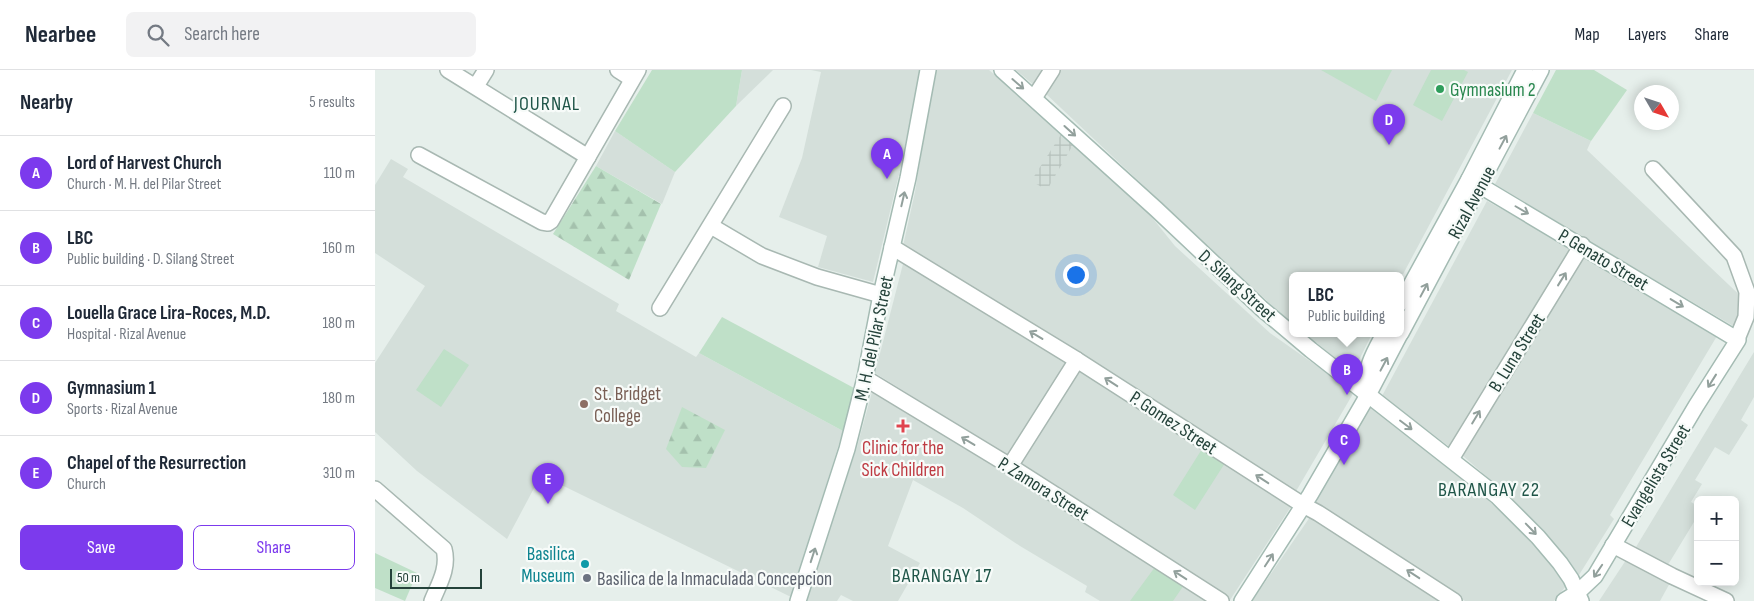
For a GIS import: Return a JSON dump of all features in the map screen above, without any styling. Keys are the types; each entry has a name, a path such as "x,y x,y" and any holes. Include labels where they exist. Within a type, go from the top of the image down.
{"street":[{"path":"448,70 589,157"},
{"path":"476,86 486,70"},
{"path":"419,155 542,222 548,223 589,157 635,75 618,70"},
{"name":"M. H. del Pilar Street","path":"798,601 847,449 865,378 881,295 908,178 928,70"},
{"name":"D. Silang Street","path":"1002,70 1289,332"},
{"path":"1034,98 1052,70"},
{"name":"Rizal Avenue","path":"1404,325 1475,182 1525,70"},
{"name":"Rizal Avenue","path":"1404,298 1541,70"},
{"path":"659,308 783,106"},
{"name":"Evangelista Street","path":"1564,601 1579,597 1595,576 1737,339 1745,318 1747,292 1734,256 1653,169"},
{"name":"P. Genato Street","path":"1475,182 1737,339"},
{"path":"711,226 762,256 817,277 881,295"},
{"name":"B. Luna Street","path":"1451,459 1582,245"},
{"name":"P. Gomez Street","path":"892,247 1077,360 1303,505 1318,512 1453,601"},
{"path":"1737,339 1754,332"},
{"name":"D. Silang Street","path":"1296,337 1497,496 1538,537 1560,563 1571,579 1579,597"},
{"path":"1368,395 1366,376 1372,356 1382,337"},
{"name":"Rizal Avenue","path":"1242,601 1303,505 1368,395 1398,337"},
{"path":"1010,466 1077,360"},
{"name":"P. Zamora Street","path":"865,378 1010,466 1221,601"},
{"path":"375,489 444,550 447,560 445,569 432,601"},
{"path":"1613,545 1672,576 1726,601"}],"shaded area":[{"path":"742,70 773,70 736,106"},
{"path":"811,70 920,70 901,166 873,282 818,267 827,236 779,217 802,158 821,72"},
{"path":"935,70 989,70 1090,157 1150,215 1175,246 1270,333 1354,392 1295,493 1204,436 1143,393 903,246 915,192"},
{"path":"1016,70 1048,70 1036,87"},
{"path":"1059,70 1512,70 1404,272 1289,272 1289,320 1045,93"},
{"path":"1533,113 1591,141 1587,150 1749,304 1735,327 1495,184"},
{"path":"615,131 675,172 662,204 596,166"},
{"path":"1062,133 1074,143 1047,190 1031,181"},
{"name":"St. Bridget College","path":"391,159 408,169 403,177 619,304 616,311 696,357 699,353 843,431 791,597 541,475 507,539 417,471 375,432 375,363 425,286 375,253 375,185"},
{"path":"1487,201 1572,248 1451,448 1382,396"},
{"path":"1584,256 1717,336 1610,515 1614,519 1579,575 1567,559 1513,500 1462,455"},
{"path":"904,260 1070,364 1010,457 875,373"},
{"path":"1310,337 1370,337 1356,366 1350,370"},
{"path":"1754,352 1754,397 1741,420 1748,425 1729,455 1715,447 1695,480 1702,484 1691,502 1694,504 1694,522 1666,568 1633,552"},
{"path":"1077,365 1292,505 1230,600 1143,541 1141,543 1117,527 1116,523 1017,464"},
{"path":"872,392 1063,508 1208,601 1100,601 1085,592 1087,586 1020,546 963,508 913,480 888,546 920,563 898,601 853,601 841,595 837,601 806,601 857,447"},
{"path":"1370,407 1447,466 1509,518 1547,560 1566,586 1554,601 1465,601 1315,503"},
{"path":"1310,517 1442,601 1252,601"},
{"path":"1628,557 1671,581 1660,601 1599,601"}],"green space":[{"path":"652,70 742,70 736,106 675,172 615,131"},
{"path":"1321,70 1392,70 1376,101"},
{"name":"Gymnasium 2","path":"1431,70 1464,70 1468,72 1442,121 1413,105"},
{"path":"1556,70 1594,70 1627,90 1591,141 1533,113"},
{"path":"596,166 661,204 629,280 553,234"},
{"path":"722,317 854,388 843,431 699,353"},
{"path":"444,349 469,365 441,407 416,390"},
{"path":"682,407 725,430 706,468 682,467 666,449"},
{"path":"1202,449 1225,463 1195,510 1173,495"},
{"path":"375,553 417,573 405,601 375,588"},
{"path":"1155,567 1184,585 1173,601 1130,601"}],"place":[{"name":"Gymnasium 2","path":"1440,89"},
{"name":"Gymnasium 1","path":"1389,145"},
{"name":"Lord of Harvest Church","path":"887,179"},
{"name":"LBC","path":"1347,395"},
{"name":"St. Bridget College","path":"584,404"},
{"name":"Clinic for the Sick Children","path":"903,426"},
{"name":"Louella Grace Lira-Roces, M.D.","path":"1344,465"},
{"name":"Chapel of the Resurrection","path":"548,504"},
{"name":"Basilica Museum","path":"585,564"},
{"name":"Basilica de la Inmaculada Concepcion","path":"587,578"}],"district":[{"name":"JOURNAL","path":"547,103"},
{"name":"BARANGAY 22","path":"1489,489"},
{"name":"BARANGAY 17","path":"942,575"}]}
